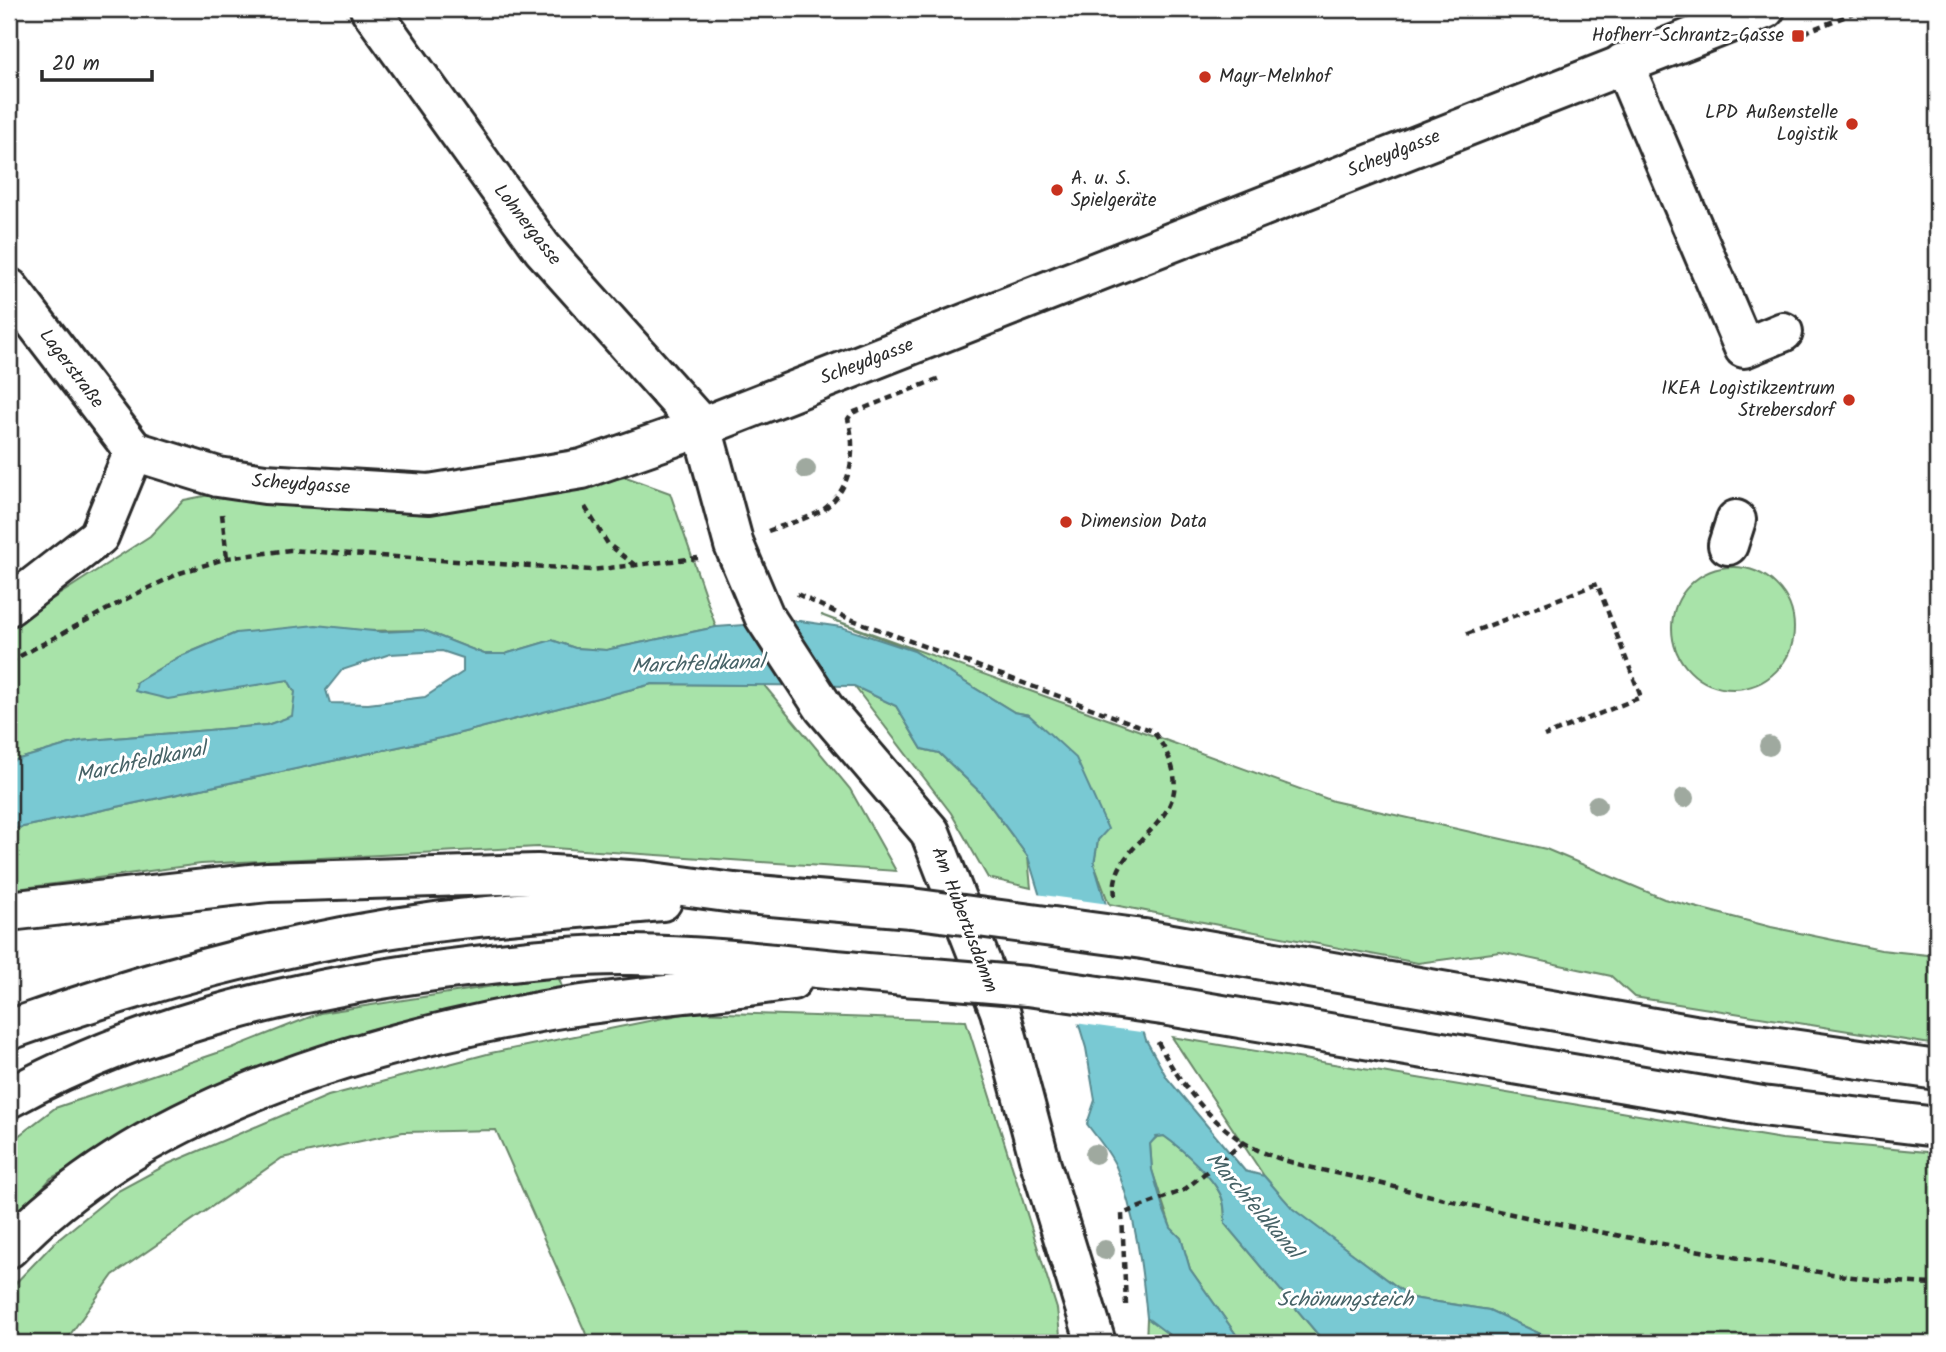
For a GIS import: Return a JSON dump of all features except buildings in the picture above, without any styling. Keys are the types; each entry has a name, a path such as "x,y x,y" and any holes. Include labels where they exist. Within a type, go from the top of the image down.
{"main road":[{"name":"Lohnergasse","path":"369,9 542,248 702,427"},
{"name":"Scheydgasse","path":"134,451 218,477 265,484 429,494 573,470 702,427 1765,9"},
{"path":"1623,63 1744,348 1783,332"},
{"name":"Lagerstraße","path":"9,288 134,451"},
{"name":"Am Hubertusdamm","path":"702,427 737,555 764,616 824,708 929,832 1000,1011 1041,1165 1096,1343"},
{"path":"9,606 99,537 134,451"},
{"path":"9,911 150,892 379,876 537,874 645,881 734,893 911,908 1143,939 1694,1035 1937,1070"},
{"path":"9,1030 234,961 338,938 436,922 734,893"},
{"path":"9,1098 83,1062 199,1020 359,983 443,970 530,960 629,954 716,958 837,972 1027,986 1159,1018 1762,1106 1937,1127"},
{"path":"9,1248 70,1193 159,1136 207,1112 329,1065 466,1027 547,1011 727,990 837,972"}],"path":[{"path":"1788,39 1864,9"},
{"path":"9,662 134,594 180,573 227,558 290,550 563,569 636,567 737,555 824,509 841,490 850,465 854,439 848,419 852,414 942,377"},
{"path":"573,470 586,510 608,544 636,567"},
{"path":"737,555 845,617 1153,731 1167,749 1175,772 1173,800 1119,870 1114,892 1118,905"},
{"path":"1468,634 1597,584 1641,697 1544,736"},
{"path":"1159,1018 1177,1076 1206,1110 1244,1142 1306,1164 1451,1202 1563,1226 1800,1269 1937,1284"},
{"path":"1126,1314 1122,1214 1184,1190 1205,1176 1244,1142"}],"green space":[{"path":"626,477 670,493 716,627 606,650 575,648 552,640 505,654 484,654 423,630 236,633 179,657 137,682 263,683 288,680 295,692 293,716 267,725 80,741 9,762 9,627 150,536 184,500 230,491 412,511 526,498"},
{"path":"1733,567 1756,571 1776,585 1790,605 1794,628 1790,651 1776,671 1756,685 1733,689 1710,685 1690,671 1676,651 1672,628 1676,605 1690,585 1710,571"},
{"path":"821,615 1333,801 1546,849 1664,899 1771,927 1881,950 1937,956 1937,1045 1634,997 1611,976 1500,952 1418,963 1109,904 1094,864 1098,840 1029,715 1014,712 914,651"},
{"path":"652,684 764,685 850,789 896,871 538,847 201,864 9,890 9,830 445,737"},
{"path":"854,686 896,706 922,749 939,753 980,792 1028,857 1031,888 988,878 951,813"},
{"path":"558,976 562,987 406,1023 248,1075 51,1178 9,1226 9,1143 55,1108 232,1048 320,1013"},
{"path":"693,1012 966,1021 1057,1309 1061,1343 590,1343 496,1130 403,1132 282,1158 113,1275 64,1343 9,1343 9,1290 53,1244 118,1191 168,1164 328,1096 491,1053"},
{"path":"1172,1037 1782,1139 1937,1153 1937,1343 1560,1343 1489,1310 1412,1298 1292,1209 1264,1176"},
{"path":"1164,1136 1207,1175 1223,1202 1225,1224 1325,1343 1242,1343 1190,1269 1181,1238 1171,1228 1152,1170 1150,1143 1157,1137"},
{"path":"1147,1318 1178,1340 1180,1343 1146,1343"}],"water":[{"path":"800,621 841,627 914,651 1014,712 1029,715 1076,758 1108,829 1098,840 1094,864 1146,1040 1167,1078 1245,1171 1264,1176 1293,1209 1412,1298 1489,1310 1560,1343 1325,1343 1225,1224 1223,1201 1207,1175 1164,1136 1156,1137 1150,1144 1152,1170 1164,1211 1171,1228 1181,1238 1190,1269 1242,1343 1180,1343 1147,1318 1134,1223 1114,1163 1087,1124 1095,1100 1086,1048 1028,857 980,792 939,753 922,749 896,706 854,686 652,684 445,737 9,830 9,762 80,741 267,725 292,716 295,692 288,680 168,699 135,691 137,682 179,657 236,633 316,625 382,632 423,630 484,654 505,654 552,640 575,648 606,650 716,627","holes":["442,651 463,658 463,672 425,697 368,704 330,703 326,690 342,670 390,654"]}],"pier":[{"path":"1036,894 1109,904 1148,1033 1075,1023"}],"place":[{"name":"Hofherr-Schrantz-Gasse","path":"1798,36"},
{"name":"Mayr-Melnhof","path":"1205,77"},
{"name":"LPD Außenstelle Logistik","path":"1852,124"},
{"name":"A. u. S. Spielgeräte","path":"1057,190"},
{"name":"IKEA Logistikzentrum Strebersdorf","path":"1849,400"},
{"name":"Dimension Data","path":"1066,522"}],"water label":[{"name":"Marchfeldkanal","path":"698,665"},
{"name":"Marchfeldkanal","path":"141,763"},
{"name":"Marchfeldkanal","path":"1253,1206"},
{"name":"Schönungsteich","path":"1345,1300"}]}
